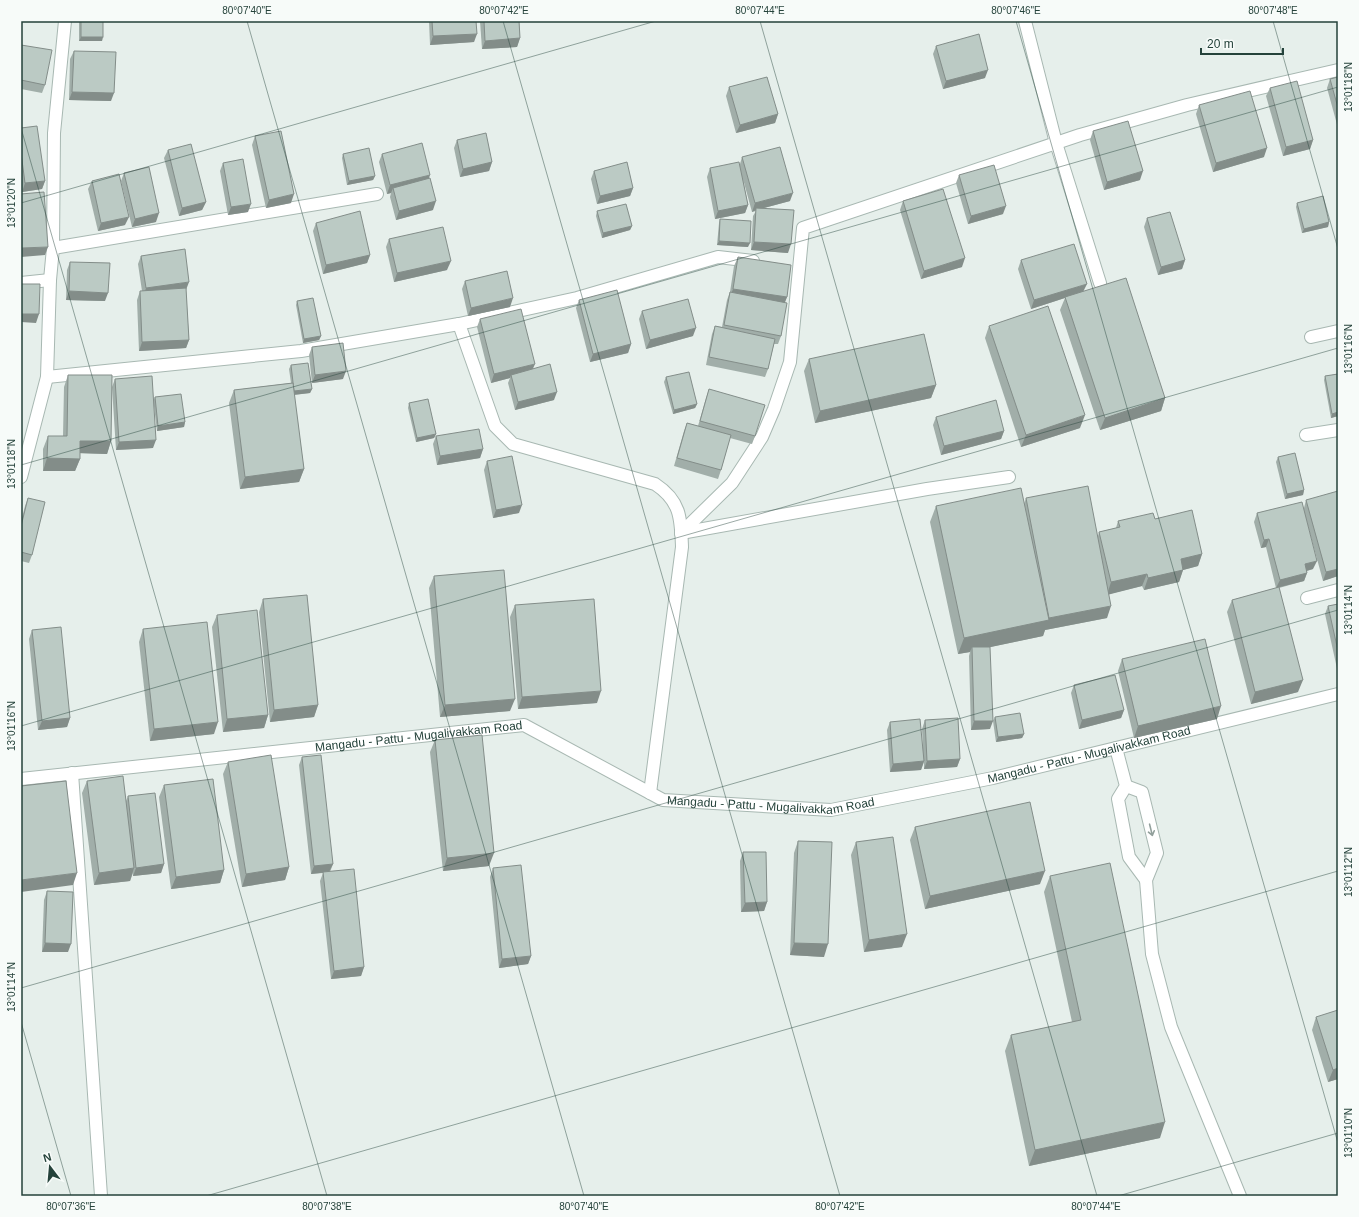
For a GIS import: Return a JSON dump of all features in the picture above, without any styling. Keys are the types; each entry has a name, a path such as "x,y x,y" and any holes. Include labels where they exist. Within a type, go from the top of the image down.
{"street":[{"path":"21,477 47,377 50,280 53,248 54,133 65,21"},
{"path":"1025,21 1056,143 1100,283"},
{"path":"681,533 732,483 762,437 774,409 790,362 795,266 803,228 1056,143 1187,105 1338,70"},
{"path":"53,248 377,194"},
{"path":"47,377 301,351 459,324 577,298 718,257 762,262"},
{"path":"21,283 50,280"},
{"path":"459,324 496,426 513,444 655,484 667,492 681,516 682,547 650,793"},
{"path":"1311,337 1338,331"},
{"path":"1306,435 1338,430"},
{"path":"681,533 927,489 1009,477"},
{"path":"1307,598 1338,590"},
{"name":"Mangadu - Pattu - Mugalivakkam Road","path":"21,779 524,725 663,800 830,810 993,778 1338,694"},
{"path":"1116,748 1126,786 1118,799 1129,857 1146,880"},
{"path":"72,773 101,1196"},
{"path":"1126,786 1142,792 1157,853 1146,880 1152,954 1172,1027 1240,1196"}],"building":[{"path":"81,21 103,21 103,37 81,37"},
{"path":"432,21 476,21 477,34 433,36"},
{"path":"484,21 519,21 520,38 485,41"},
{"path":"979,34 988,70 946,81 936,46"},
{"path":"21,45 52,50 45,85 21,80"},
{"path":"74,51 116,52 114,93 72,92"},
{"path":"767,77 778,114 740,125 729,87"},
{"path":"1338,77 1338,108 1330,79"},
{"path":"1297,81 1313,140 1286,147 1270,88"},
{"path":"1250,91 1267,148 1216,163 1199,105"},
{"path":"1128,121 1143,171 1107,182 1093,131"},
{"path":"37,126 45,181 25,183 21,153 21,128"},
{"path":"281,131 294,194 269,200 255,136"},
{"path":"486,133 492,162 463,169 457,140"},
{"path":"422,143 430,175 390,185 382,154"},
{"path":"191,144 206,202 182,208 168,150"},
{"path":"780,147 793,193 755,203 742,157"},
{"path":"369,148 375,176 349,181 343,154"},
{"path":"243,159 251,204 231,207 223,163"},
{"path":"627,162 633,188 600,196 594,171"},
{"path":"739,162 748,205 718,211 710,168"},
{"path":"994,165 1006,206 971,216 959,175"},
{"path":"149,167 159,213 135,219 124,173"},
{"path":"119,174 129,217 101,223 92,181"},
{"path":"430,178 436,201 399,211 393,188"},
{"path":"943,189 965,258 924,271 903,201"},
{"path":"44,192 48,247 21,248 21,194"},
{"path":"1323,196 1329,222 1304,229 1297,203"},
{"path":"626,204 632,226 603,233 597,211"},
{"path":"756,208 794,210 791,244 754,242"},
{"path":"360,211 370,255 326,265 316,223"},
{"path":"1170,212 1185,260 1161,267 1147,218"},
{"path":"720,219 751,221 750,243 719,241"},
{"path":"443,227 451,261 397,273 389,239"},
{"path":"1074,244 1087,284 1034,300 1021,260"},
{"path":"185,249 189,282 146,288 141,256"},
{"path":"738,257 791,265 787,297 733,289"},
{"path":"70,262 110,263 108,293 69,291"},
{"path":"507,271 513,298 471,308 465,281"},
{"path":"1126,278 1165,398 1105,418 1065,297"},
{"path":"21,284 40,284 39,314 21,314"},
{"path":"186,288 189,340 142,342 140,291"},
{"path":"617,290 631,344 593,354 579,300"},
{"path":"730,292 787,303 781,336 724,325"},
{"path":"313,298 321,336 304,339 297,301"},
{"path":"688,299 696,328 650,340 642,311"},
{"path":"1048,306 1085,415 1026,435 989,326"},
{"path":"521,309 535,364 494,374 480,319"},
{"path":"715,326 775,339 768,369 709,357"},
{"path":"924,334 936,385 820,411 809,359"},
{"path":"343,343 346,371 315,375 312,347"},
{"path":"308,363 312,389 294,391 291,365"},
{"path":"550,364 557,392 518,402 511,375"},
{"path":"689,372 697,404 674,410 666,377"},
{"path":"1338,374 1338,412 1332,414 1325,376"},
{"path":"68,375 112,375 111,441 80,441 80,459 47,458 48,436 67,436"},
{"path":"152,376 156,440 119,442 115,379"},
{"path":"293,383 304,469 245,477 234,390"},
{"path":"709,389 765,405 755,436 700,421"},
{"path":"181,394 185,422 158,426 155,397"},
{"path":"428,399 436,434 417,438 409,403"},
{"path":"996,400 1004,431 944,446 936,417"},
{"path":"687,423 731,435 721,470 677,458"},
{"path":"479,429 483,449 440,456 436,436"},
{"path":"1295,453 1304,490 1287,494 1278,457"},
{"path":"512,456 522,505 496,510 487,461"},
{"path":"1088,486 1111,606 1049,618 1026,498"},
{"path":"1021,488 1049,620 964,638 936,506"},
{"path":"1338,491 1338,569 1326,572 1306,500"},
{"path":"28,498 45,502 32,555 21,552 21,526"},
{"path":"1302,502 1317,561 1305,564 1307,573 1280,580 1269,539 1264,540 1257,513"},
{"path":"1192,510 1202,554 1181,559 1183,570 1148,578 1147,574 1111,582 1099,532 1120,527 1118,521 1153,513 1155,519"},
{"path":"504,570 515,699 445,705 434,576"},
{"path":"1279,587 1303,680 1255,692 1232,600"},
{"path":"307,595 318,705 274,710 263,599"},
{"path":"594,599 601,691 522,697 515,605"},
{"path":"1338,604 1338,651 1328,606"},
{"path":"257,610 268,715 227,719 217,615"},
{"path":"207,622 218,722 154,729 143,629"},
{"path":"61,627 70,718 42,721 32,630"},
{"path":"1205,639 1221,706 1138,726 1122,659"},
{"path":"972,647 990,647 993,721 974,721"},
{"path":"1115,675 1124,710 1082,720 1074,685"},
{"path":"1020,713 1024,734 998,737 995,717"},
{"path":"958,718 960,759 927,761 925,720"},
{"path":"920,719 924,761 893,764 890,722"},
{"path":"482,735 494,853 447,858 435,740"},
{"path":"271,755 289,867 246,874 228,762"},
{"path":"321,755 333,864 314,866 302,757"},
{"path":"123,776 134,868 99,873 87,781"},
{"path":"213,779 224,870 176,877 164,785"},
{"path":"66,781 77,873 21,880 21,786"},
{"path":"155,793 164,864 136,868 128,796"},
{"path":"1030,802 1045,871 930,896 915,827"},
{"path":"893,837 907,934 869,940 856,842"},
{"path":"798,841 832,842 828,944 794,943"},
{"path":"743,852 766,852 767,902 745,903"},
{"path":"1110,863 1165,1122 1035,1150 1011,1035 1081,1020 1050,876"},
{"path":"521,865 531,956 502,959 493,868"},
{"path":"354,869 364,967 334,971 323,872"},
{"path":"47,891 73,892 71,944 45,943"},
{"path":"1338,1010 1338,1068 1333,1070 1316,1017"}]}
